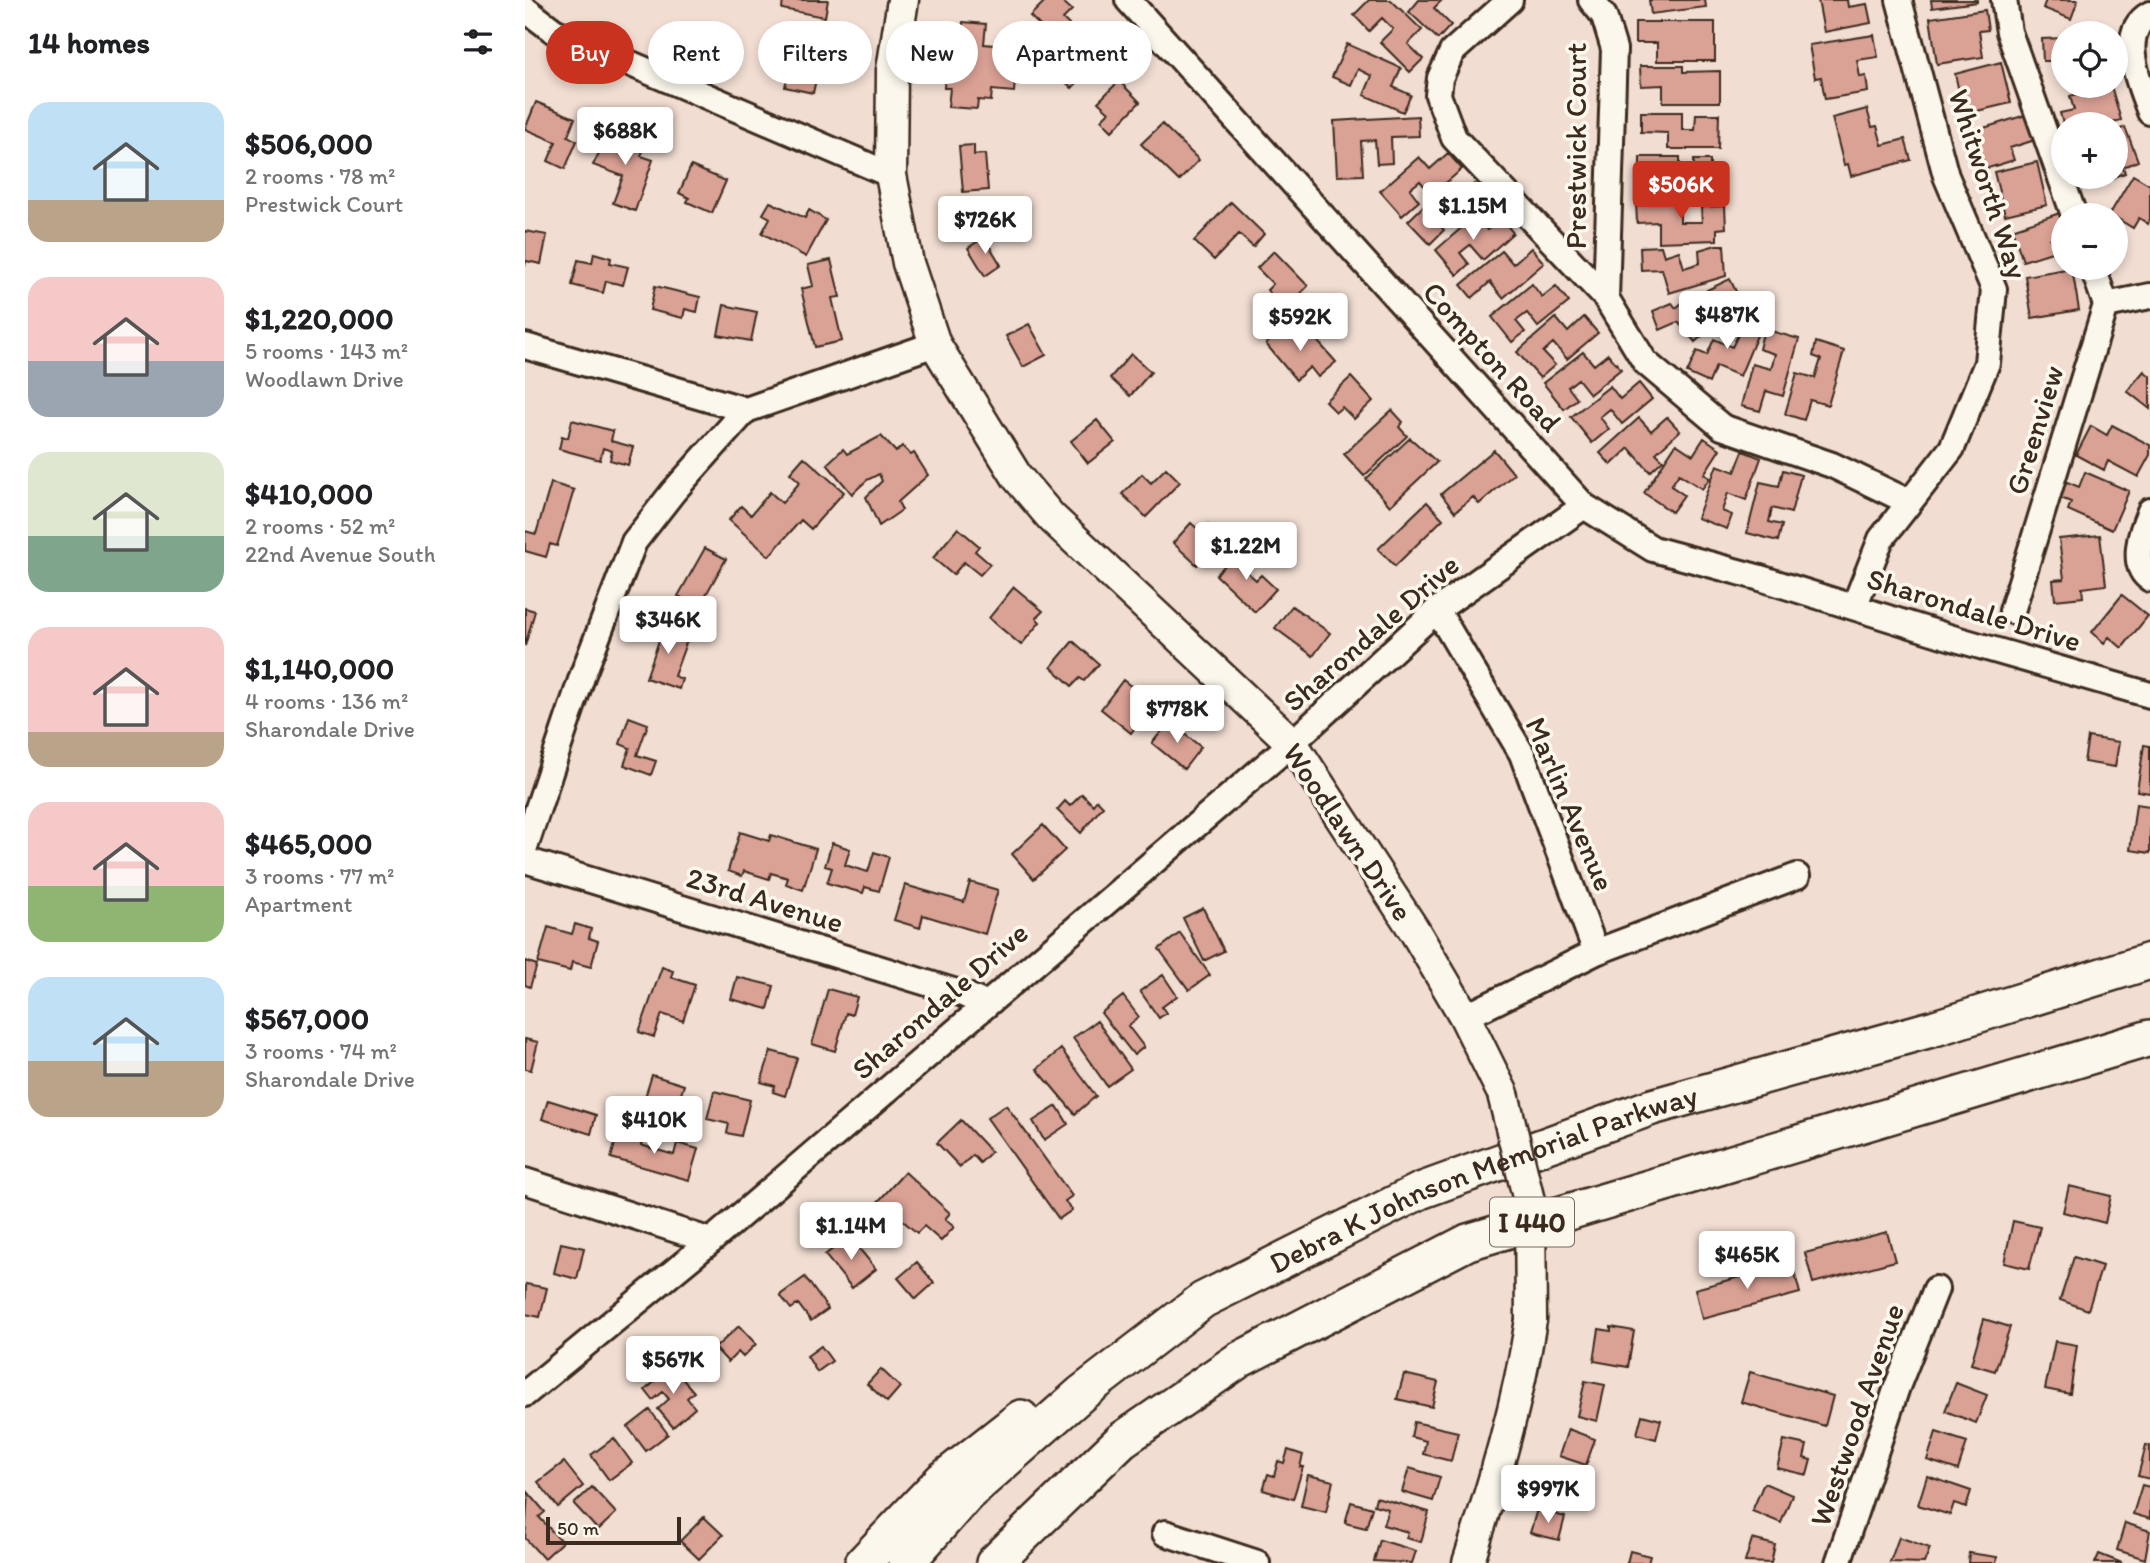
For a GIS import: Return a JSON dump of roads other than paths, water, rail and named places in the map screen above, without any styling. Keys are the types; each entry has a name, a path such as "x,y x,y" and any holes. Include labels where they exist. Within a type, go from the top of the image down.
{"highway":[{"name":"Debra K Johnson Memorial Parkway","path":"906,1563 978,1485 1082,1393 1203,1300 1420,1191 1653,1107 1935,1028 2150,961"},
{"name":"Debra K Johnson Memorial Parkway","path":"994,1563 1122,1440 1239,1360 1468,1242 2150,1038"},
{"path":"863,1563 942,1480 1058,1390 1134,1337 1203,1300"}],"main road":[{"name":"Woodlawn Drive","path":"903,0 892,70 891,175 908,263 935,344 1017,477 1051,517 1292,743 1414,930 1465,1017 1503,1094 1530,1205 1531,1320 1520,1387 1504,1454 1468,1563"}],"street":[{"name":"Compton Road","path":"1128,0 1584,506"},
{"name":"Prestwick Court","path":"1510,0 1452,52 1440,78 1438,95 1454,138 1606,298 1646,362 1722,427 1832,465 1909,502"},
{"name":"Prestwick Court","path":"1591,0 1604,16 1614,49 1606,298"},
{"name":"Whitworth Way","path":"1854,607 1881,539 1952,447 1987,363 1994,289 1946,176 1899,0"},
{"path":"2004,0 2008,32 2070,203"},
{"path":"525,9 554,31 891,175"},
{"path":"2150,14 2141,19 2132,61 2150,111"},
{"path":"2097,280 2106,305 2150,296"},
{"name":"Greenview","path":"2013,611 2106,305"},
{"path":"525,847 592,650 634,542 673,492 746,410 935,344"},
{"path":"525,346 746,410"},
{"name":"Sharondale Drive","path":"525,1394 711,1241 1292,743 1437,610 1584,506 1653,549 2150,695"},
{"path":"2150,511 2143,527 2139,556 2144,575 2150,579"},
{"name":"Marlin Avenue","path":"1437,610 1521,754 1596,953"},
{"name":"23rd Avenue","path":"525,860 963,994 985,1004"},
{"path":"1465,1017 1596,953 1797,876"},
{"path":"525,1181 711,1241"},
{"name":"Westwood Avenue","path":"1838,1563 1897,1387 1936,1289"},
{"path":"1165,1533 1257,1563"}]}
